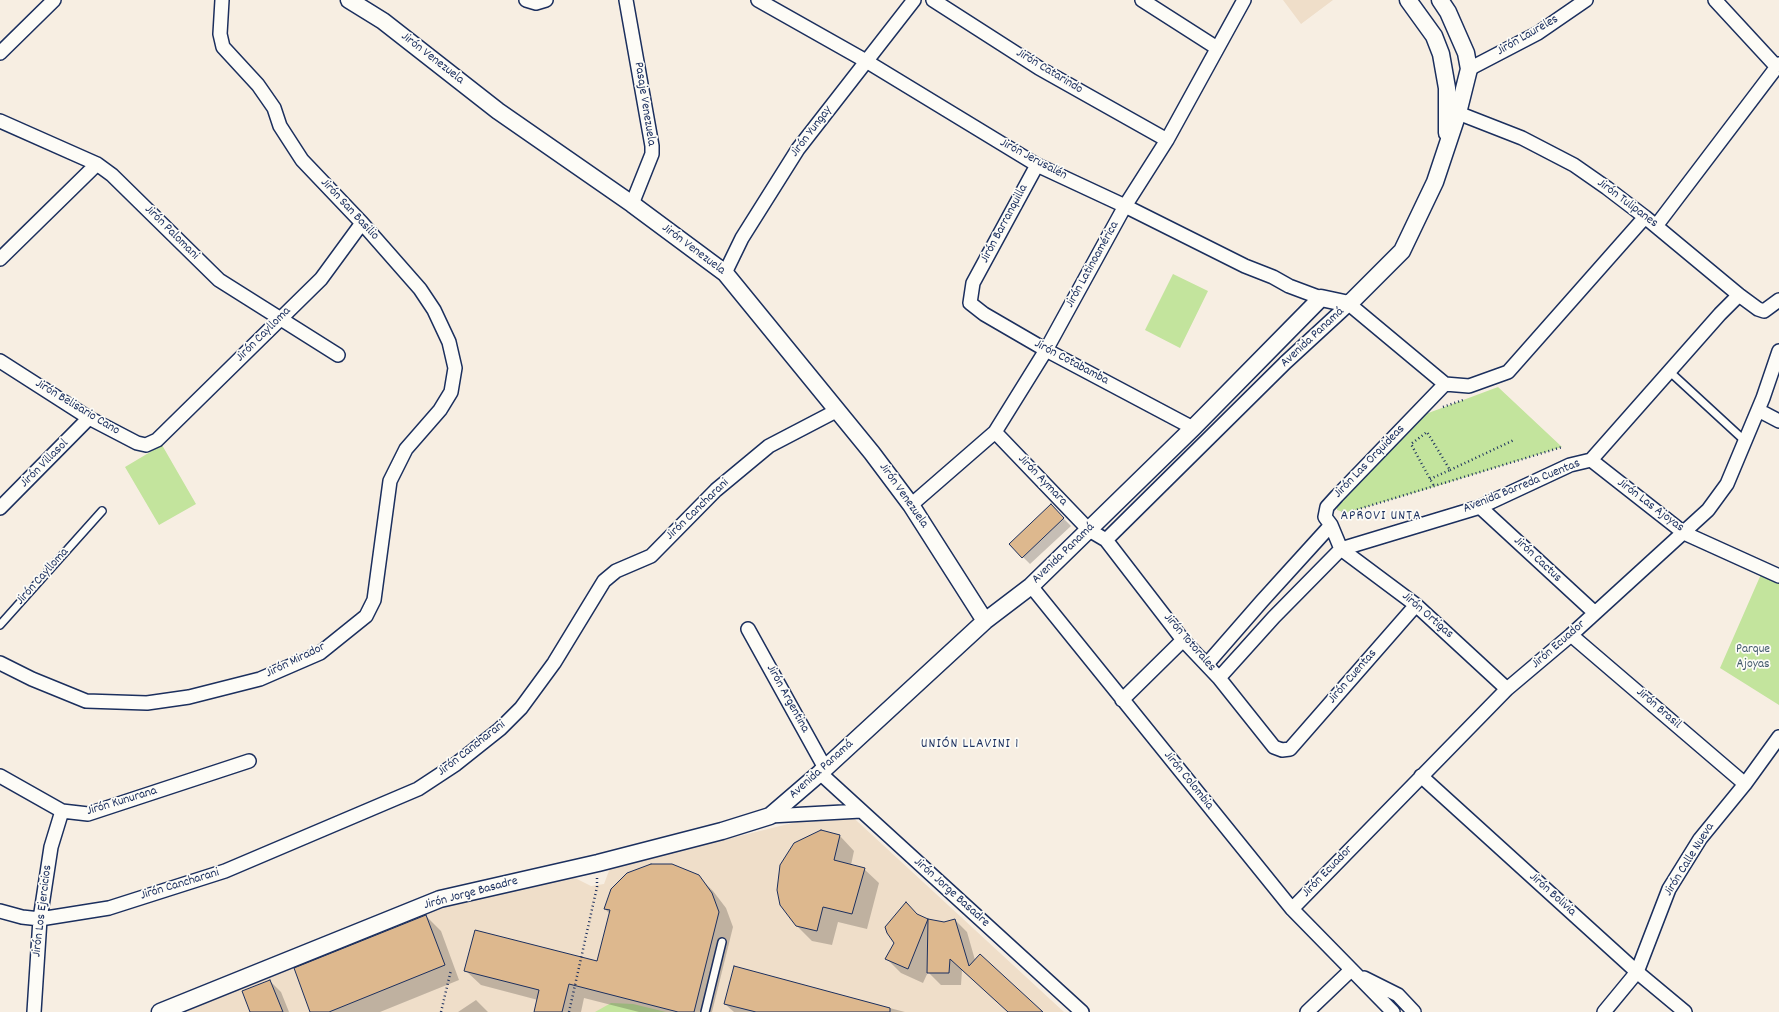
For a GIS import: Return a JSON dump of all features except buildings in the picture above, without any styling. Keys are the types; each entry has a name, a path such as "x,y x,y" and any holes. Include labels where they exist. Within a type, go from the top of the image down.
{"street":[{"path":"0,53 54,0"},
{"name":"Jirón San Basilio","path":"222,0 220,34 223,47 258,85 274,108 280,126 302,160 362,223 420,289 434,310 449,342 455,368 451,392 440,410 429,422"},
{"name":"Jirón Venezuela","path":"349,0 383,21 498,111 632,204 724,273 838,410 911,505 985,621"},
{"path":"526,0 536,3 546,0"},
{"name":"Pasaje Venezuela","path":"626,0 652,146 652,154 632,204"},
{"name":"Jirón Jerusalén","path":"758,0 866,61 1037,165 1125,206 1245,266 1321,298"},
{"name":"Jirón Yungay","path":"724,273 746,231 798,149 914,0"},
{"name":"Jirón Catarindo","path":"933,0 1039,68 1167,140"},
{"path":"1142,0 1217,48"},
{"name":"Jirón Latinoamérica","path":"911,505 995,432 1046,350 1125,206 1167,140 1244,0"},
{"name":"Avenida Panamá","path":"1408,0 1434,36 1441,54 1447,88 1447,148"},
{"name":"Avenida Panamá","path":"1106,540 1286,362 1350,304 1402,251 1435,182 1458,113 1469,69 1466,53 1448,12 1440,0"},
{"name":"Jirón Laureles","path":"1469,69 1538,33 1586,0"},
{"path":"1656,226 1778,65 1715,0"},
{"name":"Jirón Tulipanes","path":"1458,113 1522,138 1574,165 1645,217 1738,295 1758,309 1764,311 1779,300"},
{"name":"Jirón Palomani","path":"0,121 97,164 112,175 219,280 338,355"},
{"path":"0,259 97,164"},
{"name":"Jirón Barranquilla","path":"974,283 1037,165"},
{"path":"1350,304 1445,384 1469,386 1508,372 1645,217"},
{"name":"Jirón Caylloma","path":"158,440 321,278 362,223"},
{"name":"Jirón Cotabamba","path":"974,283 970,303 976,310 1046,350 1193,428"},
{"name":"Avenida Barreda Cuentas","path":"1219,678 1274,617 1341,549 1480,507 1570,465 1591,460 1738,295"},
{"name":"Avenida Panamá","path":"770,816 823,771 985,621 1031,586 1193,428 1321,298 1350,304"},
{"name":"Jirón Ecuador","path":"1292,909 1507,690 1571,635 1708,510 1727,484 1758,410 1779,351"},
{"name":"Jirón Belisario Cano","path":"0,361 89,418 137,442 146,445 158,440"},
{"name":"Jirón Las Orquideas","path":"1341,549 1331,526 1325,517 1328,507 1445,384"},
{"name":"Jirón Cancharani","path":"0,911 22,917 40,919 109,908 226,871 418,789 456,764 500,729 521,708 554,663 604,581 616,571 651,556 716,490 770,446 838,410"},
{"path":"1758,410 1779,421"},
{"name":"Jirón Villasol","path":"0,508 89,418"},
{"name":"Jirón Mirador","path":"0,663 32,680 86,701 147,703 175,699 260,679 320,653 366,616 374,600 390,481 406,449 429,422"},
{"name":"Jirón Aymara","path":"995,432 1089,530"},
{"name":"Jirón Las Ajoyas","path":"1591,460 1684,533 1779,576"},
{"name":"Jirón Cactus","path":"1480,507 1595,613"},
{"path":"1207,664 1331,526"},
{"name":"Jirón Totorales","path":"1089,530 1106,540 1183,640 1219,678 1274,747 1282,750 1290,749"},
{"name":"Jirón Ortigas","path":"1341,549 1416,605 1507,690"},
{"name":"Jirón Colombia","path":"1031,586 1292,909 1350,970 1393,1012"},
{"name":"Jirón Cuentas","path":"1290,749 1416,605"},
{"name":"Jirón Argentina","path":"748,630 823,771"},
{"name":"Jirón Brasil","path":"1571,635 1745,784"},
{"path":"1122,700 1183,640"},
{"name":"Jirón Calle Nueva","path":"1604,1012 1637,972 1669,889 1700,839 1745,784 1779,737"},
{"name":"Jirón Kunurana","path":"0,776 62,811 88,814 250,761"},
{"name":"Jirón Jorge Basadre","path":"823,771 861,812 1082,1012"},
{"name":"Jirón Bolivia","path":"1421,776 1637,972 1685,1012"},
{"name":"Jirón Los Ejercicios","path":"34,1012 40,919 51,847 62,811"},
{"path":"770,816 861,812"},
{"name":"Jirón Jorge Basadre","path":"160,1012 440,899 598,863 722,831 770,816"},
{"path":"1307,1012 1350,970"},
{"name":"Jirón Colombia","path":"1350,970 1398,995 1414,1012"}],"lane":[{"path":"1669,372 1745,441"},
{"name":"Jirón Caylloma","path":"0,626 102,511"},
{"path":"705,1012 722,942"}],"path":[{"path":"1438,409 1468,398"},
{"path":"1434,486 1411,444 1427,432 1450,470"},
{"path":"1430,479 1514,440"},
{"path":"1337,510 1346,513 1562,447"},
{"path":"569,1012 597,887 598,863"},
{"path":"441,1012 451,970"}],"shaded area":[{"path":"1283,0 1333,0 1301,24"},
{"path":"845,810 1064,1012 176,1012 445,905 571,876 591,886 604,884 610,868"}],"green space":[{"path":"1173,274 1208,291 1180,348 1145,330"},
{"path":"1498,387 1562,447 1346,513 1337,510 1337,502 1423,415"},
{"path":"162,445 196,504 159,525 125,467"},
{"name":"Parque Ajoyas","path":"1762,572 1779,580 1779,705 1720,668"},
{"path":"611,1003 633,1004 666,1012 595,1012"}],"district":[{"name":"APROVI UNTA","path":"1381,517"},
{"name":"UNIÓN LLAVINI 1","path":"970,745"}]}
